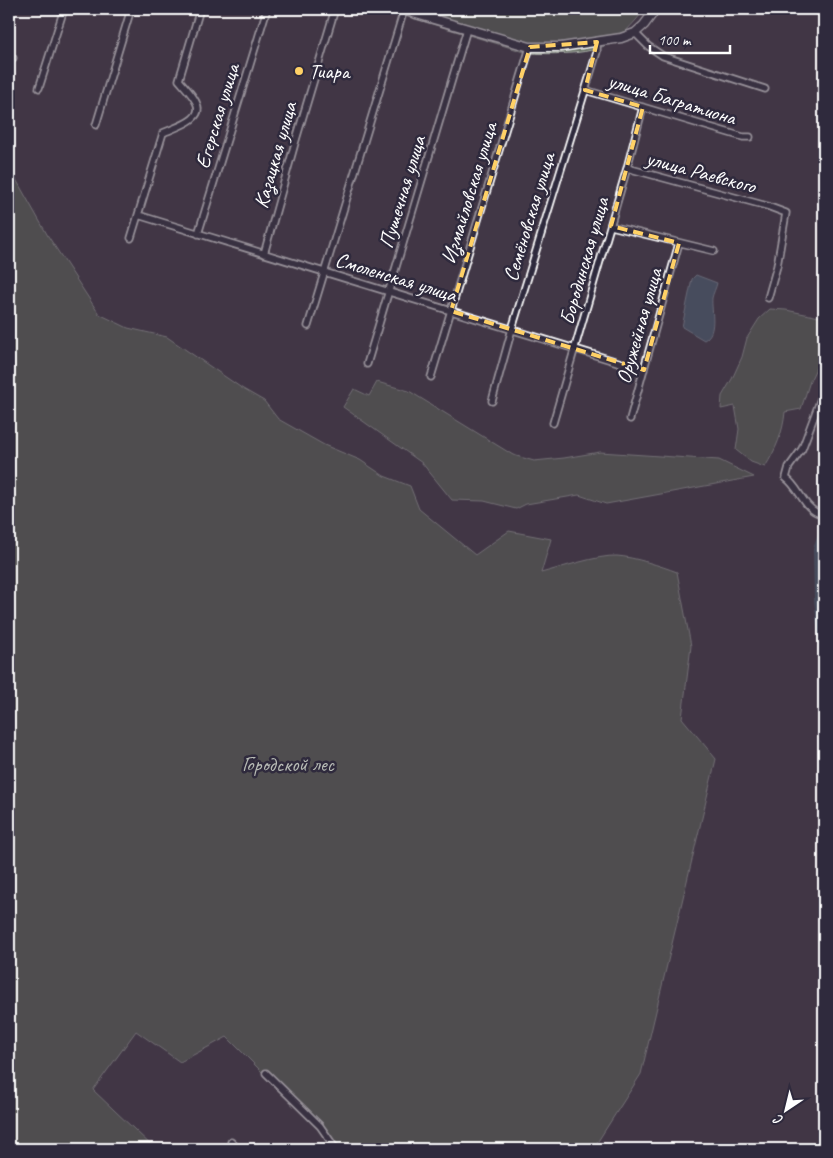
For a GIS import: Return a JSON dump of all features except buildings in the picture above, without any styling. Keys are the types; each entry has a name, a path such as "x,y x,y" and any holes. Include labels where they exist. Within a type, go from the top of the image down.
{"street":[{"path":"39,88 64,9"},
{"path":"96,125 131,9"},
{"path":"132,238 163,133 194,119 198,113 197,104 179,80 200,9"},
{"name":"Егерская улица","path":"198,234 267,9"},
{"name":"Казацкая улица","path":"264,254 335,9"},
{"path":"308,326 402,9 530,47 561,47 621,38 635,33 644,25 656,9"},
{"path":"820,9 824,14"},
{"name":"Пушечная улица","path":"367,364 467,29"},
{"path":"635,33 648,46 663,56 765,89"},
{"name":"Семёновская улица","path":"492,402 512,330 597,52 597,42"},
{"name":"Измайловская улица","path":"431,377 530,47"},
{"name":"улица Багратиона","path":"585,90 743,137 750,137"},
{"name":"Бородинская улица","path":"553,423 643,107"},
{"name":"улица Раевского","path":"627,168 767,206 786,214 768,298"},
{"name":"Смоленская улица","path":"138,215 644,370"},
{"path":"610,226 714,251"},
{"name":"Оружейная улица","path":"630,419 679,243"},
{"path":"824,390 802,449 789,467 786,478 794,483 814,512 821,514 824,512"},
{"path":"266,1072 320,1126 336,1149"},
{"path":"231,1142 238,1149"}],"highlighted area":[{"path":"597,42 585,90 643,107 611,226 679,243 644,370 451,311 530,47"}],"green space":[{"path":"382,9 645,9 626,31 608,44 594,50 556,54 528,53"},
{"name":"Городской лес","path":"9,167 48,236 99,314 128,328 167,337 243,389 264,401 278,419 324,445 360,460 384,476 410,486 419,509 475,555 509,531 551,539 541,573 609,556 639,560 677,572 691,646 682,718 716,759 641,1074 593,1149 339,1149 227,1037 180,1062 136,1031 93,1090 155,1149 9,1149"},
{"path":"770,309 786,310 824,318 824,351 810,381 801,409 785,412 783,427 778,441 765,467 751,462 736,450 739,429 735,406 721,409 722,396 742,357 747,338 759,319"},
{"path":"377,382 409,391 513,455 534,461 600,452 719,460 754,477 606,504 579,495 526,504 516,509 484,501 452,500 422,463 343,407 354,389 369,396"}],"water":[{"path":"696,275 717,283 712,298 713,321 711,332 704,340 682,327 692,279"}],"waterway":[{"path":"824,533 818,550 819,599 824,643"}],"place":[{"name":"Тиара","path":"299,71"}]}
